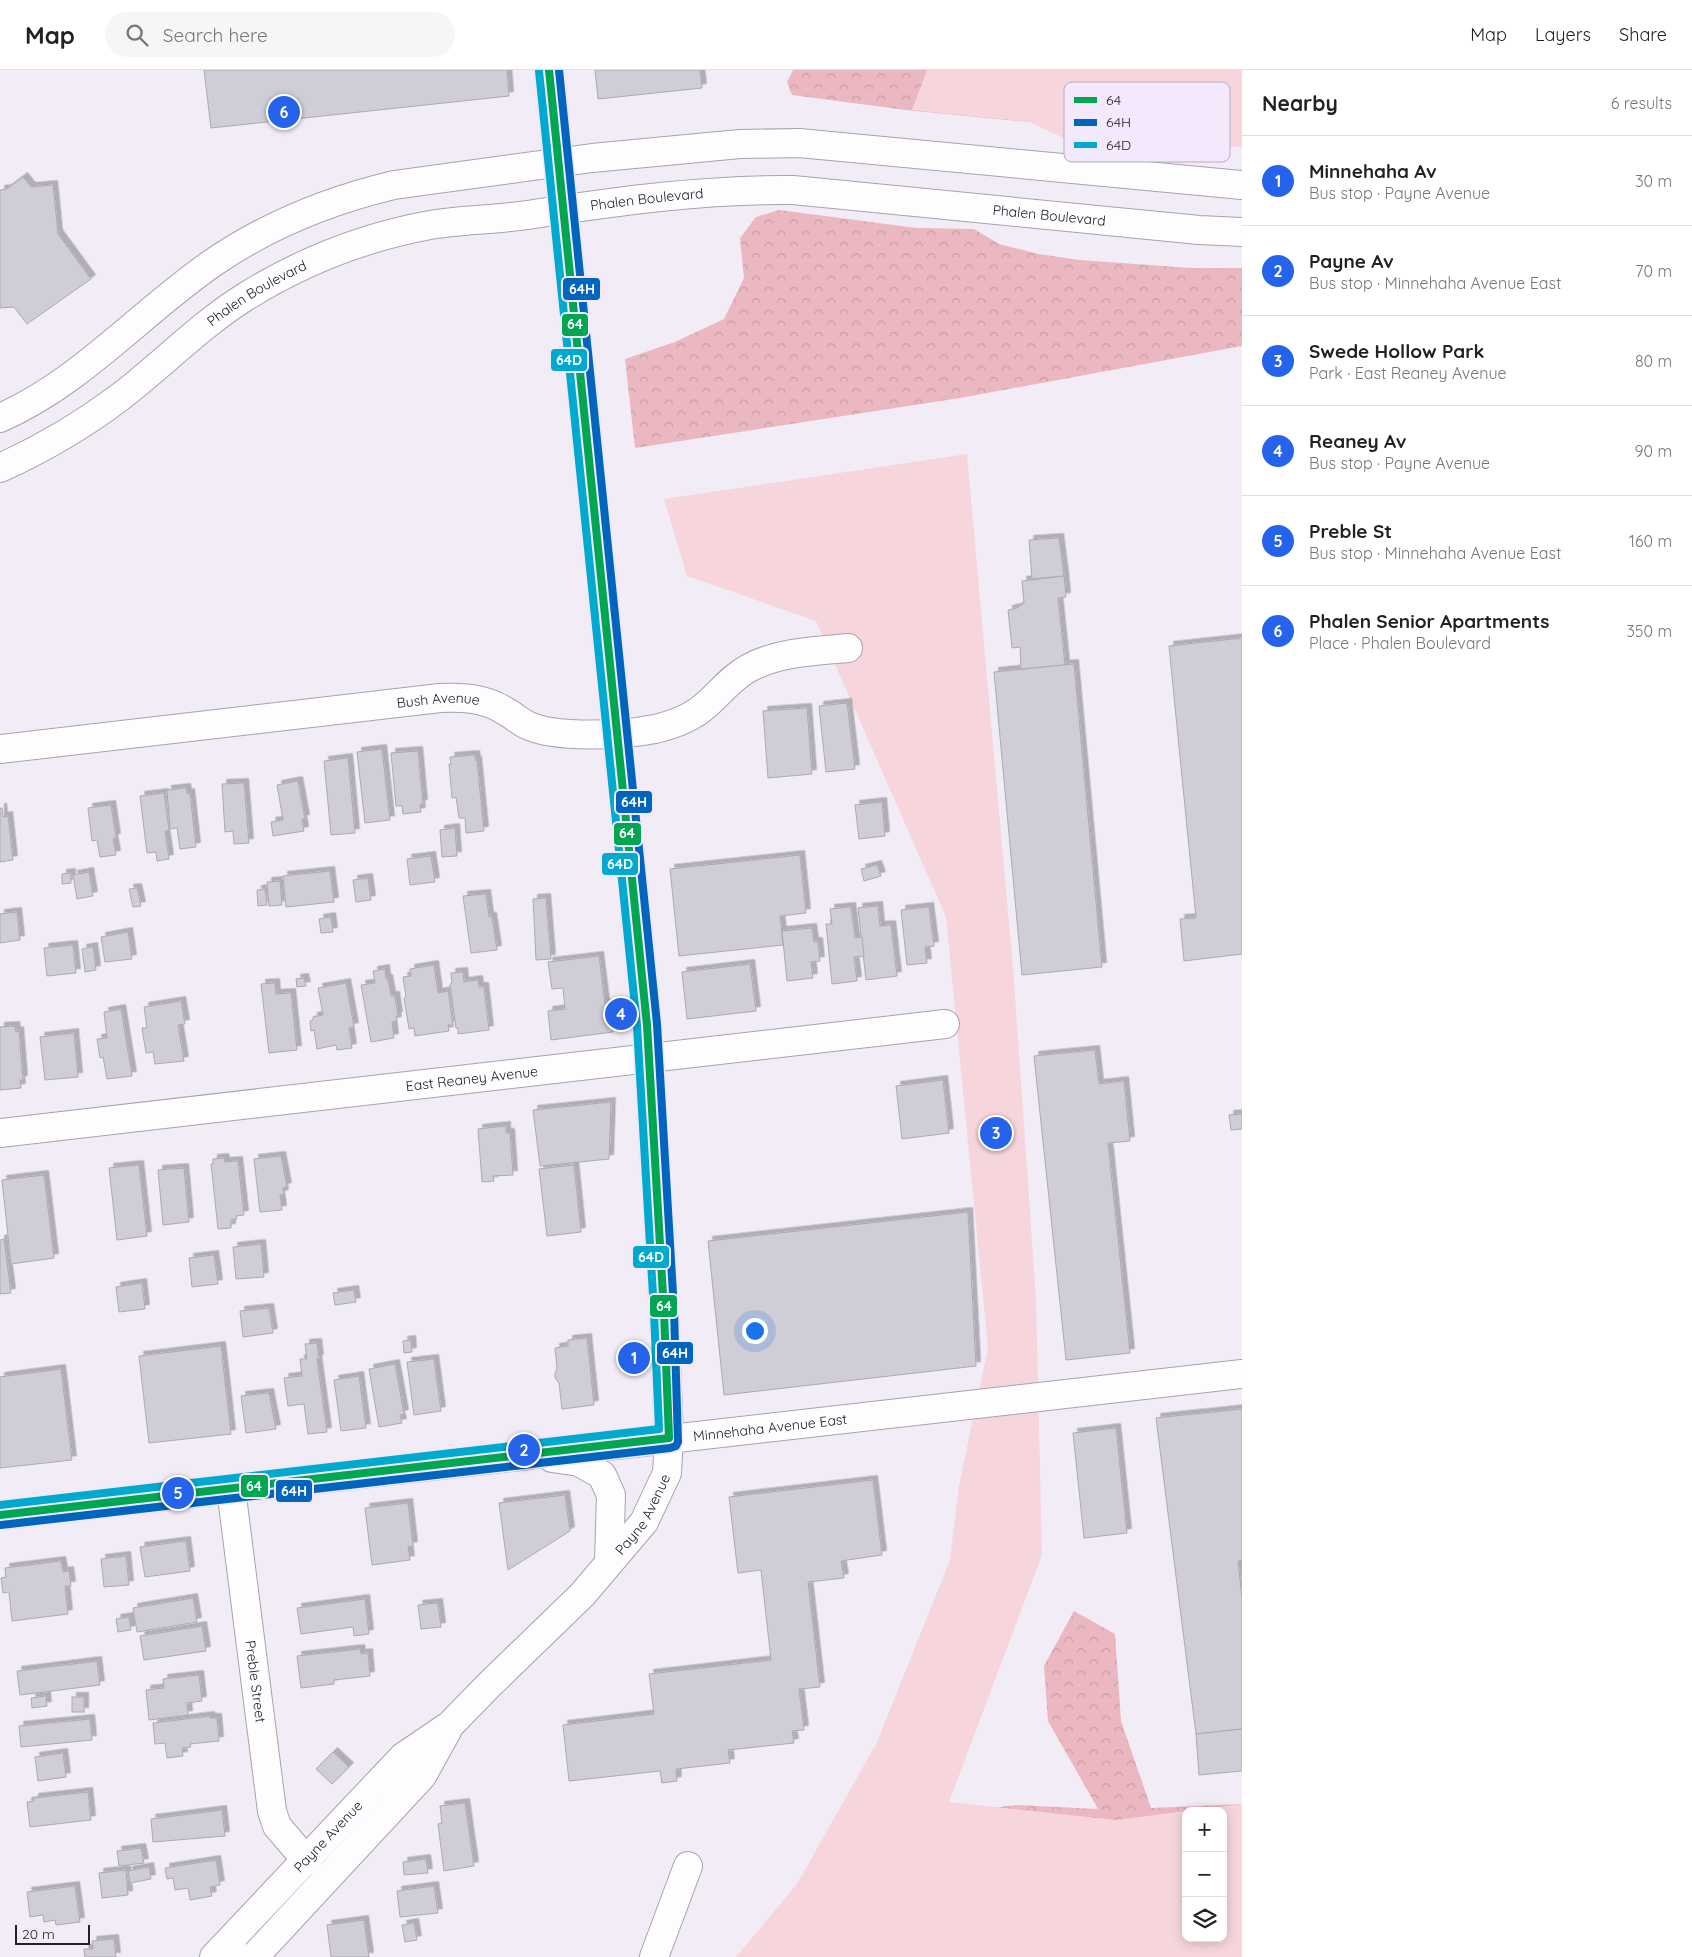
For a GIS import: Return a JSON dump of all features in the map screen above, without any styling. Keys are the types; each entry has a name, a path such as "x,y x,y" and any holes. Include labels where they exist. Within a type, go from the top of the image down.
{"street":[{"name":"Payne Avenue","path":"226,1953 307,1860 403,1757 450,1726 489,1685 582,1595 644,1522 667,1473 669,1438 663,1283 650,1059 549,70"},
{"path":"0,418 55,388 214,262 255,238 292,220 342,200 394,185 559,162 730,145 799,143 1242,185"},
{"name":"Phalen Boulevard","path":"0,468 24,458 82,424 121,397 203,326 278,277 308,263 383,236 431,225 732,191 793,190 1200,230 1242,232"},
{"name":"Bush Avenue","path":"0,749 440,698 464,697 485,701 504,710 527,725 544,731 566,734 617,734 655,729 692,715 704,707 732,680 748,668 766,661 787,654 848,648"},
{"name":"East Reaney Avenue","path":"0,1134 945,1024"},
{"name":"Minnehaha Avenue East","path":"0,1515 1242,1374"},
{"path":"528,1454 579,1462 602,1475 611,1495 609,1562"},
{"name":"Preble Street","path":"231,1490 272,1811 277,1826 307,1860"},
{"name":"Payne Avenue","path":"254,1957 422,1776 450,1726"},
{"path":"654,1957 688,1866"}],"green space":[{"path":"793,70 1039,70 1029,122 906,110 792,95 787,82"},
{"path":"779,210 917,228 974,229 999,244 1039,254 1079,260 1191,268 1242,268 1242,346 960,398 635,448 625,359 675,342 724,319 744,278 740,238 756,217"},
{"path":"1074,1611 1115,1634 1121,1721 1151,1808 1242,1804 1242,1939 1227,1940 1227,1807 1182,1807 1182,1942 1199,1942 985,1957 953,1813 1016,1805 1098,1809 1048,1721 1044,1666"}],"shaded area":[{"path":"927,70 1242,70 1242,147 1230,147 1230,82 1064,82 1064,138 1029,122 912,110"},
{"path":"967,454 1013,967 1036,1298 1042,1555 949,1802 1116,1820 1182,1812 1182,1942 1227,1942 1227,1807 1220,1807 1242,1804 1242,1957 736,1957 797,1884 877,1742 950,1560 959,1485 988,1348 946,917 816,621 687,576 664,499"}],"building":[{"path":"204,70 507,70 509,96 211,128"},
{"path":"595,70 700,70 702,88 598,99"},
{"path":"23,177 31,187 53,185 58,234 91,279 27,324 14,307 0,308 0,190 7,189"},
{"path":"1059,538 1064,576 1032,579 1029,540"},
{"path":"1064,576 1066,597 1058,598 1065,665 1021,669 1020,647 1012,648 1008,610 1017,608 1024,603 1022,581"},
{"path":"1242,638 1242,954 1184,961 1180,919 1196,918 1169,646"},
{"path":"1074,664 1102,967 1022,975 994,672"},
{"path":"847,703 855,769 826,772 819,706"},
{"path":"807,708 812,774 768,778 763,711"},
{"path":"382,749 390,820 365,823 357,752"},
{"path":"418,751 423,804 420,804 421,812 403,814 402,806 396,806 391,753"},
{"path":"475,755 484,831 466,833 465,818 459,818 456,797 452,798 449,764 451,764 450,757"},
{"path":"348,758 355,833 331,835 324,761"},
{"path":"298,781 305,819 302,819 304,831 273,836 271,822 283,820 277,785"},
{"path":"244,783 249,843 234,844 233,831 225,832 222,784"},
{"path":"186,788 187,794 190,793 196,847 180,849 177,828 170,829 167,790"},
{"path":"164,793 169,830 165,831 169,859 157,861 156,852 147,853 140,796"},
{"path":"882,802 885,836 859,839 855,805"},
{"path":"111,805 116,838 113,838 116,855 100,857 97,840 92,841 88,808"},
{"path":"0,808 2,808 3,817 8,816 13,860 0,862"},
{"path":"455,828 457,856 442,857 440,830"},
{"path":"800,855 806,913 780,916 783,945 679,956 670,869"},
{"path":"431,856 435,882 410,885 407,859"},
{"path":"877,865 881,876 864,881 861,869"},
{"path":"330,871 334,902 286,907 283,876"},
{"path":"89,872 93,896 77,899 73,875"},
{"path":"71,873 71,883 62,884 62,874"},
{"path":"368,878 371,900 356,902 353,880"},
{"path":"280,881 282,905 269,906 267,882"},
{"path":"137,888 141,906 133,907 129,889"},
{"path":"265,889 267,905 258,906 257,890"},
{"path":"486,894 497,950 471,953 463,896"},
{"path":"546,898 551,959 536,960 533,899"},
{"path":"878,906 880,926 891,925 897,976 866,980 858,908"},
{"path":"851,907 855,938 862,937 864,956 854,957 857,981 832,984 826,924 832,924 830,909"},
{"path":"929,907 934,946 925,947 927,963 907,965 901,910"},
{"path":"17,912 20,940 0,943 0,914"},
{"path":"331,917 333,932 321,933 319,919"},
{"path":"812,928 814,942 818,942 820,961 811,962 813,978 787,981 782,931"},
{"path":"128,932 132,959 105,962 101,937"},
{"path":"73,945 76,973 47,976 44,948"},
{"path":"93,947 96,970 85,972 82,949"},
{"path":"599,956 605,1004 609,1004 613,1032 551,1040 548,1011 565,1009 563,988 552,989 548,962"},
{"path":"750,964 756,1011 687,1019 682,972"},
{"path":"434,965 438,993 448,991 453,1025 448,1025 449,1031 415,1036 414,1028 409,1029 403,977 411,976 410,969"},
{"path":"385,969 391,996 395,996 398,1016 396,1016 397,1021 392,1022 394,1038 371,1042 361,985 375,983 373,971"},
{"path":"463,972 464,982 478,980 479,987 484,987 489,1030 458,1034 450,984 452,983 451,973"},
{"path":"304,978 306,986 297,987 296,979"},
{"path":"275,983 276,994 291,993 297,1050 269,1053 261,984"},
{"path":"346,983 354,1027 349,1028 352,1048 337,1050 336,1045 317,1049 314,1030 311,1031 310,1021 313,1020 313,1017 323,1015 318,988"},
{"path":"181,1001 185,1024 178,1025 184,1061 155,1064 153,1052 146,1053 142,1028 147,1028 144,1007"},
{"path":"121,1009 132,1076 107,1079 103,1057 100,1058 97,1039 107,1038 104,1012"},
{"path":"15,1026 16,1032 19,1031 23,1080 20,1080 21,1088 0,1090 0,1027"},
{"path":"74,1033 78,1077 45,1080 40,1037"},
{"path":"1095,1050 1099,1084 1124,1081 1130,1141 1108,1143 1130,1353 1066,1360 1034,1056"},
{"path":"943,1080 949,1133 902,1139 896,1086"},
{"path":"611,1102 609,1159 540,1166 533,1110"},
{"path":"1242,1114 1242,1129 1231,1130 1229,1115"},
{"path":"506,1126 506,1133 510,1133 513,1175 493,1176 494,1181 482,1182 478,1129"},
{"path":"281,1156 287,1187 283,1188 284,1194 280,1195 282,1210 260,1212 254,1159"},
{"path":"224,1158 225,1162 238,1161 244,1215 236,1216 237,1219 231,1220 231,1228 218,1229 211,1164 213,1164 213,1159"},
{"path":"139,1165 147,1236 117,1240 109,1168"},
{"path":"574,1165 581,1232 547,1236 539,1169"},
{"path":"184,1168 189,1222 163,1225 158,1170"},
{"path":"44,1175 54,1258 11,1264 2,1180"},
{"path":"968,1212 976,1366 724,1395 708,1241"},
{"path":"4,1239 11,1293 0,1294 0,1240"},
{"path":"261,1244 264,1277 236,1279 233,1247"},
{"path":"214,1255 218,1284 192,1287 189,1258"},
{"path":"142,1283 145,1309 119,1312 116,1287"},
{"path":"354,1290 356,1302 335,1305 333,1293"},
{"path":"269,1308 273,1333 243,1337 240,1311"},
{"path":"587,1338 594,1405 562,1409 559,1383 555,1378 557,1368 555,1348 568,1346 568,1340"},
{"path":"411,1340 412,1352 404,1353 403,1341"},
{"path":"317,1343 319,1359 317,1359 327,1432 308,1434 304,1404 288,1406 284,1378 302,1376 300,1359 307,1359 305,1344"},
{"path":"221,1346 231,1434 149,1443 139,1356"},
{"path":"434,1359 441,1411 414,1415 407,1362"},
{"path":"395,1364 404,1414 400,1415 402,1423 379,1427 369,1369"},
{"path":"61,1369 72,1460 0,1468 0,1377"},
{"path":"359,1376 366,1428 341,1431 334,1380"},
{"path":"269,1393 276,1429 246,1433 241,1396"},
{"path":"1242,1409 1242,1560 1238,1561 1242,1599 1242,1729 1196,1734 1156,1418"},
{"path":"1116,1428 1127,1533 1084,1538 1073,1433"},
{"path":"873,1480 882,1555 841,1561 844,1578 808,1582 820,1687 799,1689 804,1730 792,1731 794,1743 728,1750 730,1763 676,1769 677,1781 662,1783 660,1771 569,1781 563,1725 654,1714 649,1674 771,1660 761,1570 738,1573 729,1497"},
{"path":"565,1495 570,1531 508,1570 499,1503"},
{"path":"408,1503 413,1546 408,1547 410,1560 372,1565 365,1508"},
{"path":"186,1541 190,1571 145,1577 140,1547"},
{"path":"126,1556 129,1585 104,1587 101,1559"},
{"path":"61,1561 63,1572 69,1571 71,1586 65,1586 68,1614 12,1621 9,1592 3,1593 1,1578 6,1577 5,1568"},
{"path":"193,1598 197,1622 137,1632 133,1608"},
{"path":"365,1599 369,1634 354,1636 353,1627 301,1634 297,1608"},
{"path":"438,1603 441,1627 421,1629 418,1605"},
{"path":"129,1617 131,1630 118,1632 116,1619"},
{"path":"202,1626 206,1651 144,1660 140,1636"},
{"path":"360,1649 361,1654 368,1653 370,1676 334,1680 334,1684 301,1688 297,1656"},
{"path":"97,1661 100,1685 20,1695 17,1671"},
{"path":"199,1675 202,1701 187,1703 188,1715 149,1720 146,1690 164,1688 163,1679"},
{"path":"46,1696 47,1706 32,1708 31,1698"},
{"path":"72,1697 84,1697 84,1712 72,1712"},
{"path":"210,1716 210,1718 217,1718 219,1741 190,1744 191,1747 182,1748 183,1756 167,1758 165,1743 155,1744 153,1723"},
{"path":"90,1719 92,1740 21,1747 19,1726"},
{"path":"1242,1729 1242,1771 1199,1775 1196,1734"},
{"path":"333,1752 349,1767 332,1784 316,1769"},
{"path":"63,1753 66,1777 38,1781 35,1757"},
{"path":"88,1792 91,1820 30,1827 27,1802 34,1801 34,1798"},
{"path":"465,1803 474,1866 444,1871 438,1824 442,1823 440,1806"},
{"path":"222,1810 225,1836 153,1842 151,1819"},
{"path":"141,1848 144,1863 119,1866 117,1851"},
{"path":"426,1859 428,1873 404,1875 403,1862"},
{"path":"216,1860 220,1885 210,1887 212,1896 190,1900 188,1888 175,1890 173,1878 167,1879 165,1868"},
{"path":"149,1867 151,1879 130,1883 128,1871"},
{"path":"126,1870 128,1895 102,1898 99,1873"},
{"path":"75,1886 80,1922 56,1925 55,1920 44,1922 43,1915 30,1917 27,1892"},
{"path":"434,1886 438,1913 400,1917 397,1891"},
{"path":"364,1920 369,1957 331,1957 327,1925"},
{"path":"414,1923 417,1940 405,1942 402,1925"},
{"path":"114,1939 116,1957 85,1957 84,1949 93,1949 92,1941"}],"transit line":[{"name":"64","path":"0,1515 669,1438 664,1312 647,1025 549,70"},
{"name":"64H","path":"1,1525 670,1448 676,1446 678,1442 674,1311 657,1024 559,70"},
{"name":"64D","path":"0,1505 659,1429 637,1026 539,71"}],"place":[{"name":"Phalen Senior Apartments","path":"284,112"},
{"name":"Reaney Av","path":"621,1014"},
{"name":"Swede Hollow Park","path":"996,1133"},
{"name":"Minnehaha Av","path":"634,1358"},
{"name":"Payne Av","path":"524,1450"},
{"name":"Preble St","path":"178,1493"}]}
